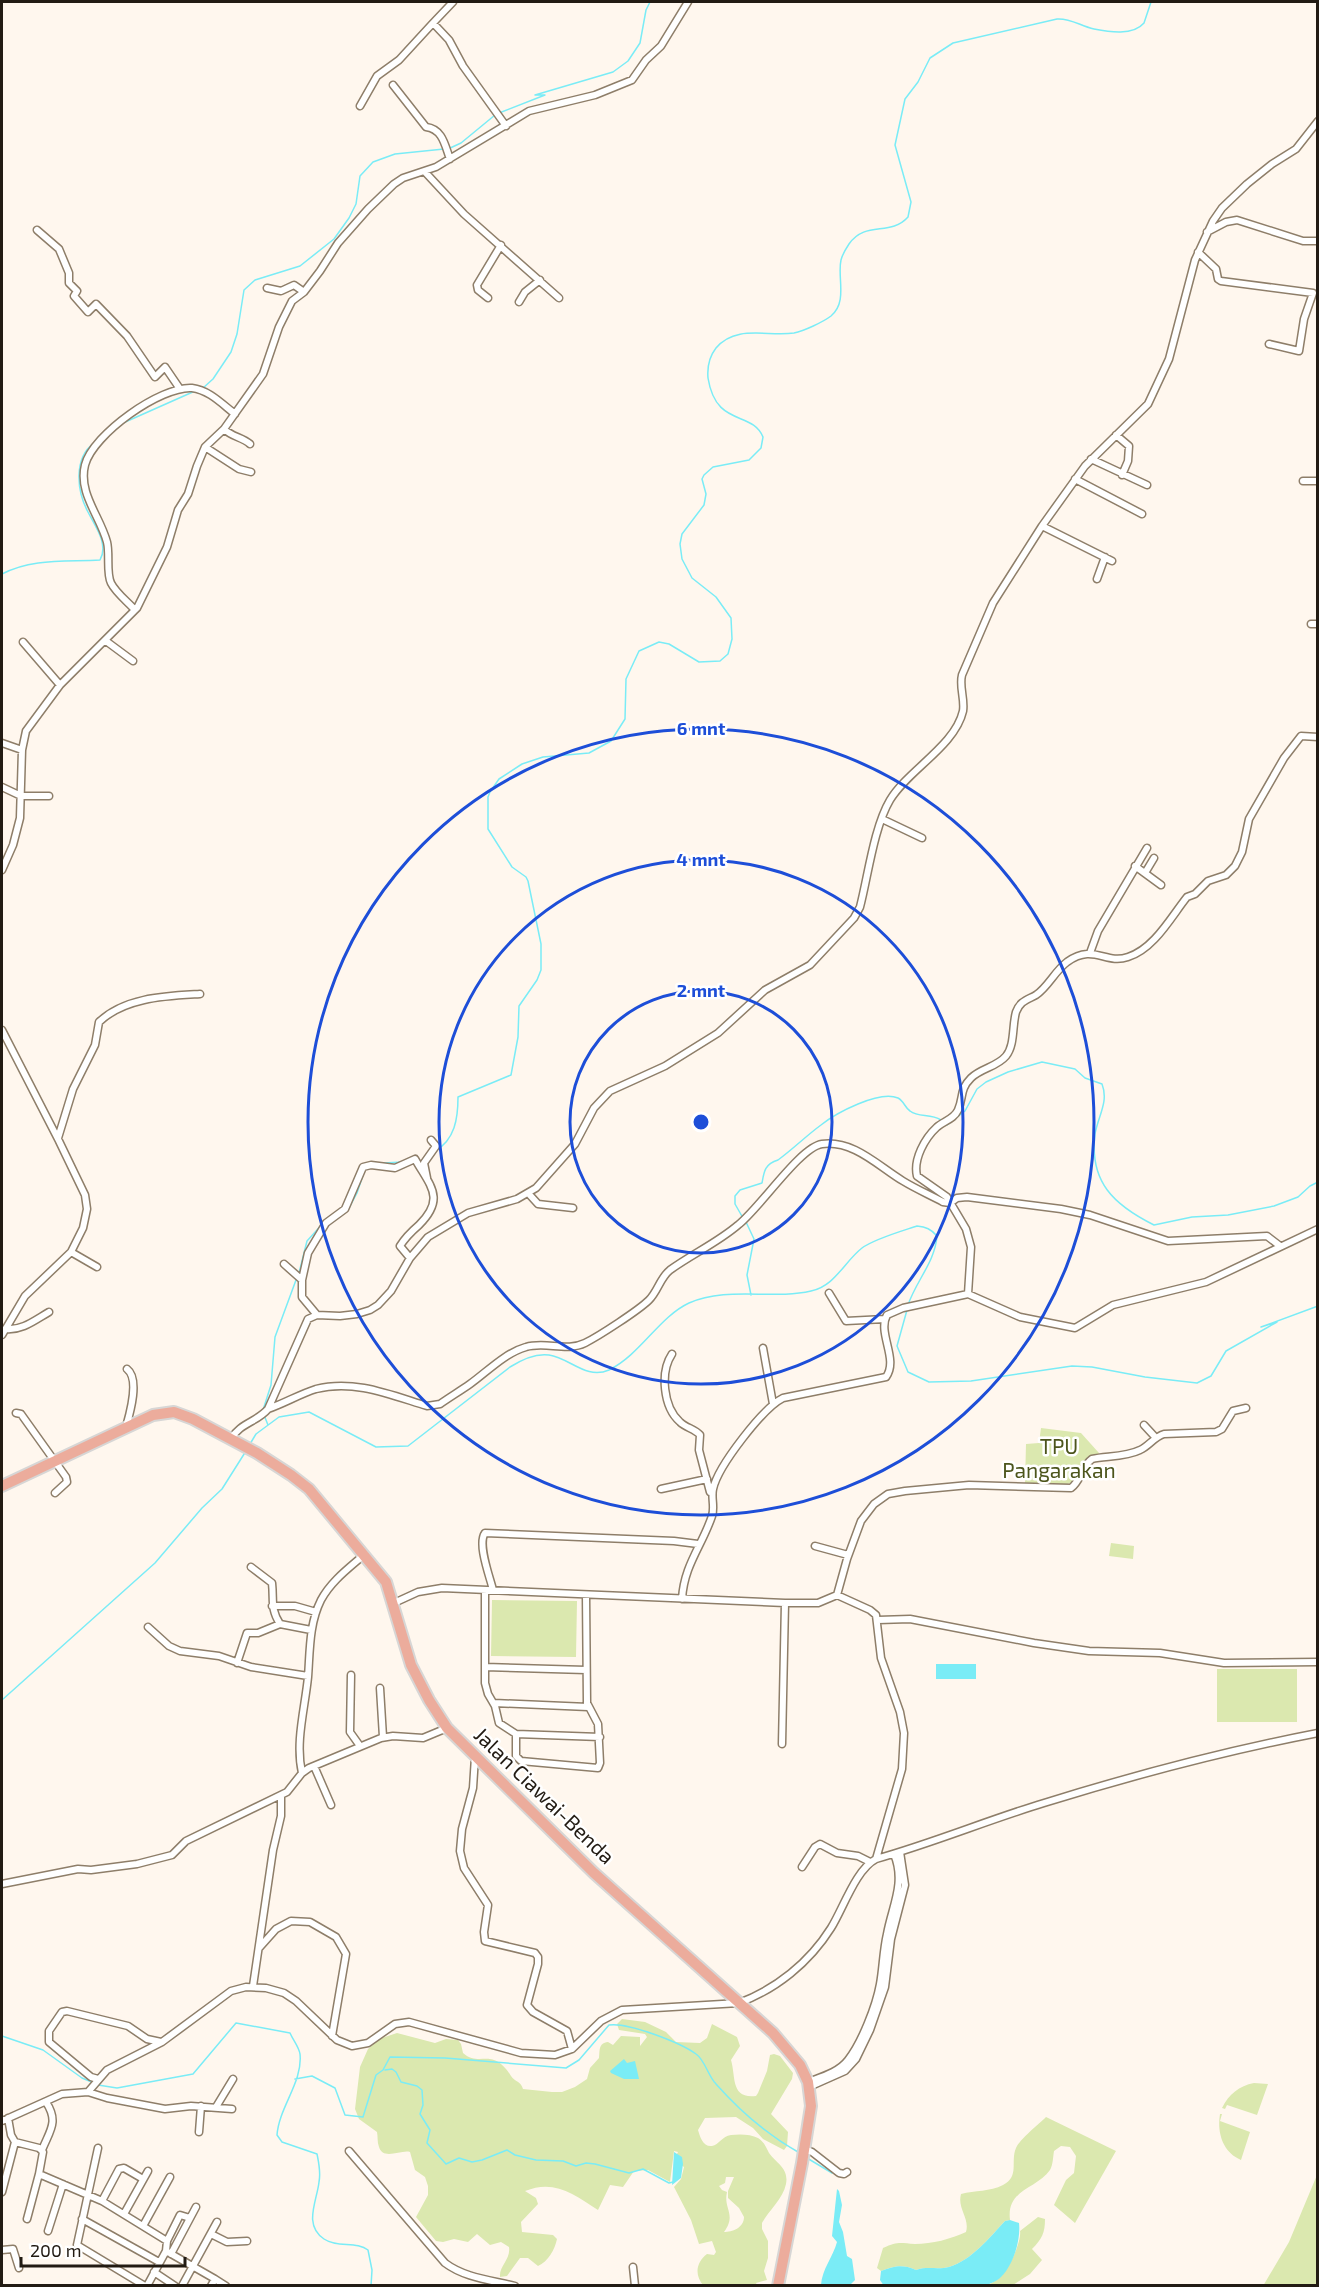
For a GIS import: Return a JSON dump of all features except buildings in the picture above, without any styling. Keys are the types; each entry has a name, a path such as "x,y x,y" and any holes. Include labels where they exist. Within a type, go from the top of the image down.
{"highway":[{"name":"Jalan Ciawai-Benda","path":"2,1486 153,1415 174,1412 194,1419 257,1453 305,1485 365,1554 386,1582 411,1665 447,1728 602,1880 790,2051 804,2070 809,2084 811,2106 778,2286"}],"street":[{"path":"360,106 377,76 399,60 453,2"},
{"path":"2,870 20,818 23,740 30,723 60,685 135,610 167,547 178,510 188,494 194,473 206,447 224,429 263,374 279,327 292,301 303,292 320,271 338,243 394,184 414,173 425,172 529,111 595,95 632,80 646,60 661,46 688,2"},
{"path":"433,23 449,40 463,66 506,126"},
{"path":"393,85 426,127 440,134 449,156"},
{"path":"232,1440 239,1428 261,1416 268,1409 304,1324 313,1316 357,1314 378,1305 391,1291 410,1258 428,1237 468,1214 508,1202 528,1193 544,1181 575,1144 594,1108 610,1091 664,1066 697,1047 727,1025 765,990 803,970 817,959 857,913 882,819 890,800 944,742 958,723 963,708 962,675 993,603 1075,479 1148,404 1165,371 1198,252 1206,233 1222,208 1263,170 1296,149 1317,121"},
{"path":"425,172 464,214 559,298"},
{"path":"1206,233 1226,222 1237,220 1304,241 1317,241"},
{"path":"37,230 59,249 69,273 69,284 77,291 74,296 88,312 96,304 127,336 155,377 165,367 180,389"},
{"path":"488,298 478,290 477,285 501,245"},
{"path":"1198,252 1216,269 1218,279 1221,281 1313,293 1304,319 1299,351 1269,344"},
{"path":"519,302 525,292 540,280"},
{"path":"267,288 281,291 291,285 303,292"},
{"path":"135,610 111,583 107,541 87,496 84,467 92,452 121,419 144,405 180,389 193,388 206,392 235,414"},
{"path":"224,429 230,435 244,439 250,444"},
{"path":"1116,435 1129,446 1128,461 1122,474"},
{"path":"206,447 239,469 251,472"},
{"path":"1092,459 1147,485"},
{"path":"1075,479 1142,514"},
{"path":"1303,481 1317,481"},
{"path":"1042,526 1109,559 1097,579"},
{"path":"106,640 133,661"},
{"path":"23,642 60,685"},
{"path":"968,1294 970,1238 947,1197 917,1176 916,1166 921,1151 936,1129 956,1114 963,1088 968,1082 980,1071 999,1063 1007,1055 1015,1016 1021,1003 1036,994 1066,963 1078,955 1090,953 1122,958 1135,954 1160,936 1162,928 1187,897 1195,894 1208,881 1222,877 1231,870 1242,852 1249,819 1284,758 1301,736 1317,737"},
{"path":"2,742 22,750"},
{"path":"2,787 21,796 49,796"},
{"path":"882,819 922,838"},
{"path":"1090,953 1098,931 1147,848"},
{"path":"1145,873 1154,858"},
{"path":"1135,866 1161,885"},
{"path":"57,1138 73,1089 95,1045 99,1022 120,1007 172,996 200,994"},
{"path":"2,1030 87,1203 83,1228 71,1252 25,1296 3,1332"},
{"path":"2,1050 7,1041"},
{"path":"410,1258 400,1248 401,1244 424,1220 435,1200 424,1163 436,1146 431,1140"},
{"path":"268,1409 315,1389 343,1385 365,1388 427,1406 440,1404 512,1352 531,1345 565,1346 585,1343 642,1306 654,1294 668,1272 713,1245 740,1224 755,1210 798,1158 818,1145 845,1145 856,1150 904,1181 943,1202 950,1203 957,1198 967,1197 1061,1209 1090,1215 1168,1241 1267,1236 1280,1246"},
{"path":"317,1315 302,1297 299,1279 308,1253 326,1223 345,1209 363,1167 371,1165 395,1168 415,1159 427,1178"},
{"path":"528,1193 538,1204 573,1208"},
{"path":"830,1293 846,1321 885,1319 891,1312 903,1308 968,1294 1020,1317 1075,1328 1113,1305 1146,1295 1200,1285 1317,1229"},
{"path":"71,1252 97,1267"},
{"path":"284,1264 299,1279"},
{"path":"3,1332 24,1326 49,1312"},
{"path":"682,1599 687,1570 712,1514 715,1481 728,1457 773,1404 783,1398 886,1377 890,1364 885,1319"},
{"path":"763,1347 773,1404"},
{"path":"672,1354 666,1372 665,1389 675,1416 681,1424 700,1435 699,1450 712,1499"},
{"path":"126,1427 133,1394 133,1377 127,1369"},
{"path":"837,1595 848,1555 861,1521 874,1504 888,1494 969,1485 1071,1488 1078,1481 1086,1464 1092,1459 1136,1452 1164,1434 1216,1432 1222,1429 1233,1412 1246,1408"},
{"path":"16,1413 21,1414 67,1480 55,1493"},
{"path":"1144,1425 1156,1438"},
{"path":"661,1489 707,1479"},
{"path":"600,1737 516,1734 499,1723 494,1703 486,1688 489,1590 482,1538 485,1533 698,1544"},
{"path":"815,1546 848,1555"},
{"path":"302,1773 299,1754 311,1630 316,1612 328,1589 365,1554"},
{"path":"251,1568 272,1583 272,1606 280,1624"},
{"path":"90,2091 107,2070 162,2042 231,1991 253,1986 284,1993 344,2044 360,2046 395,2024 409,2022 521,2053 555,2055 572,2049 601,2020 622,2010 739,2004 785,1978 815,1949 829,1930 857,1879 873,1861 902,1769 905,1744 900,1712 881,1658 878,1620 870,1610 837,1595 818,1603 785,1603 433,1588 417,1592 394,1603"},
{"path":"516,1734 516,1756 521,1761 598,1768 600,1737 596,1716 588,1707 586,1595"},
{"path":"782,1744 785,1603"},
{"path":"272,1606 295,1606 316,1612"},
{"path":"878,1620 910,1619 1034,1643 1089,1651 1160,1653 1224,1663 1317,1662"},
{"path":"237,1663 246,1633 258,1633 280,1624 311,1630"},
{"path":"148,1627 169,1646 180,1652 219,1656 237,1663 308,1676"},
{"path":"485,1667 586,1670"},
{"path":"351,1675 350,1732 360,1746"},
{"path":"380,1688 383,1737"},
{"path":"494,1703 588,1707"},
{"path":"2,1884 78,1869 91,1870 137,1864 172,1855 186,1841 281,1795 302,1773 314,1766 383,1737 423,1738 447,1728"},
{"path":"802,1867 815,1847 820,1844 837,1853 873,1861 1106,1784 1214,1755 1317,1733"},
{"path":"475,1757 473,1788 462,1829 460,1851 464,1868 488,1905 485,1941 535,1953 538,1957 537,1964 527,2005 533,2012 567,2031 572,2049"},
{"path":"314,1766 331,1805"},
{"path":"253,1986 273,1850 281,1816 281,1795"},
{"path":"809,2084 842,2067 851,2056 866,2027 880,1986 900,1884 897,1853"},
{"path":"259,1948 276,1929 291,1921 309,1922 336,1937 346,1954 333,2036"},
{"path":"98,2080 91,2077 49,2042 49,2031 62,2012 128,2026 147,2039 162,2042"},
{"path":"216,2107 233,2079"},
{"path":"42,2150 15,2142 5,2119 66,2094 90,2091 107,2098 165,2109 201,2106 232,2109"},
{"path":"27,2218 44,2155 42,2150 54,2120 46,2102"},
{"path":"199,2132 201,2106"},
{"path":"2,2192 15,2142"},
{"path":"98,2148 77,2242 79,2248 146,2286 159,2262 168,2252 196,2207"},
{"path":"804,2150 812,2152 839,2173 846,2172"},
{"path":"349,2151 445,2263 459,2271 489,2281 515,2286"},
{"path":"102,2201 121,2168 144,2179"},
{"path":"124,2214 148,2171"},
{"path":"39,2174 102,2201 167,2241"},
{"path":"143,2226 170,2177"},
{"path":"48,2231 63,2184"},
{"path":"168,2252 167,2241 180,2215 190,2218"},
{"path":"82,2219 159,2262"},
{"path":"182,2286 217,2222"},
{"path":"211,2234 227,2242 247,2241"},
{"path":"2,2250 13,2249 19,2268"},
{"path":"168,2252 193,2266 213,2282 226,2286"},
{"path":"633,2267 635,2286"},
{"path":"154,2272 175,2286"}],"green space":[{"name":"TPU Pangarakan","path":"1041,1428 1081,1433 1099,1453 1098,1456 1086,1462 1079,1480 1052,1486 1025,1483 1026,1444 1039,1443"},
{"path":"1111,1543 1134,1546 1133,1559 1109,1556"},
{"path":"492,1600 577,1601 576,1657 491,1656"},
{"path":"1217,1669 1297,1669 1297,1722 1217,1722"},
{"path":"622,2019 645,2022 666,2032 676,2042 700,2043 707,2038 712,2024 737,2037 740,2046 731,2060 734,2079 738,2090 748,2096 756,2096 758,2093 767,2071 770,2055 780,2056 793,2073 792,2079 771,2114 788,2132 787,2146 784,2150 763,2139 753,2128 736,2117 705,2118 698,2130 702,2141 709,2146 731,2135 758,2138 786,2174 786,2184 779,2200 762,2223 762,2229 768,2241 768,2258 764,2271 767,2280 756,2283 757,2285 704,2286 701,2282 698,2274 700,2261 707,2254 714,2255 716,2252 712,2241 699,2244 691,2220 674,2187 681,2179 684,2167 676,2156 678,2152 674,2151 670,2182 648,2170 634,2171 623,2187 610,2185 598,2210 563,2190 545,2187 525,2191 536,2198 538,2204 521,2222 522,2232 553,2235 557,2239 556,2243 542,2264 538,2266 528,2258 520,2258 507,2276 500,2277 509,2247 501,2242 490,2245 477,2234 468,2242 454,2239 436,2241 416,2217 428,2195 428,2186 425,2177 415,2170 410,2152 388,2154 381,2151 377,2132 359,2119 355,2109 360,2067 368,2049 379,2039 397,2033 435,2043 446,2039 458,2040 463,2053 475,2059 492,2059 498,2062 521,2084 523,2089 562,2092 587,2079 590,2068 599,2058 603,2044 608,2042 613,2045 621,2036 640,2037 640,2046 647,2037 645,2034 619,2030 617,2024","holes":["726,2177 734,2177 728,2191 728,2198 739,2208 744,2217 737,2229 724,2232 730,2216 727,2192 719,2186 725,2183"]},
{"path":"1254,2083 1268,2084 1257,2115 1227,2105 1225,2109 1222,2108 1235,2091"},
{"path":"1220,2114 1222,2114 1220,2121 1250,2132 1241,2160 1229,2152 1222,2141 1219,2128"},
{"path":"1046,2117 1116,2151 1075,2223 1054,2205 1066,2180 1074,2173 1076,2156 1070,2147 1061,2146 1054,2151 1050,2170 1017,2196 1010,2210 1010,2220 1005,2221 980,2248 965,2259 945,2268 916,2270 898,2266 881,2271 877,2268 883,2248 899,2243 935,2242 966,2232 961,2194 993,2189 1008,2181 1013,2173 1014,2153 1018,2144"},
{"path":"1317,2175 1317,2285 1263,2286 1289,2242"},
{"path":"1038,2217 1045,2219 1044,2232 1032,2249 1042,2260 1030,2274 1013,2285 987,2286 1003,2274 1010,2263 1017,2248 1020,2231"}],"water":[{"path":"936,1664 976,1664 976,1679 936,1679"},
{"path":"624,2059 627,2063 635,2061 639,2079 624,2079 611,2073 610,2071"},
{"path":"674,2152 682,2157 683,2164 681,2178 672,2185"},
{"path":"837,2189 842,2205 839,2222 847,2256 852,2259 855,2280 850,2285 821,2285 823,2274 837,2242 832,2236"},
{"path":"1005,2221 1019,2223 1017,2245 1009,2267 994,2282 987,2285 884,2286 880,2280 881,2271 895,2267 902,2266 916,2270 945,2268 957,2264 980,2248"}],"waterway":[{"path":"499,113 545,95 535,95 613,72 628,61 640,43 646,10 650,2"},
{"path":"435,1151 447,1141 454,1128 458,1097 511,1075 518,1037 519,1006 537,980 541,970 541,944 528,881 512,867 488,829 490,792 499,779 522,764 543,757 589,753 611,741 625,719 626,679 639,651 659,642 669,644 699,662 720,661 728,654 732,639 731,618 716,597 692,578 682,559 680,544 682,534 704,505 706,494 702,479 704,475 713,467 749,460 761,448 763,437 751,423 726,412 718,405 712,394 708,378 710,358 714,351 733,336 753,333 794,333 831,316 841,297 841,260 849,244 863,232 894,226 908,217 911,202 895,145 905,99 918,82 930,58 953,43 1057,19 1107,31 1134,30 1144,23 1151,2"},
{"path":"448,149 461,143 495,115"},
{"path":"203,388 213,379 231,352 237,334 244,290 255,280 300,266 334,239 356,204 360,176 373,162 395,154 444,149"},
{"path":"123,423 195,391"},
{"path":"2,574 37,563 100,560 102,541 84,504 79,476 83,457 94,443"},
{"path":"947,1125 965,1111 977,1089 986,1082 1008,1072 1042,1062 1075,1069 1085,1078 1102,1084 1104,1103 1095,1134 1094,1151 1100,1179 1116,1200 1154,1225 1192,1217 1228,1215 1274,1206 1298,1197 1318,1182"},
{"path":"743,1218 735,1204 735,1196 740,1190 762,1183 770,1164 815,1129 847,1109 869,1100 890,1096 900,1099 913,1113 941,1120"},
{"path":"383,1163 403,1162"},
{"path":"349,1208 363,1175"},
{"path":"299,1273 307,1241 326,1220"},
{"path":"746,1222 754,1239 747,1275 751,1295"},
{"path":"250,1444 256,1434 279,1417 309,1412 376,1447 408,1446 510,1367 523,1360 533,1356 549,1355 585,1370 593,1372 609,1370 630,1355 668,1317 689,1303 719,1295 811,1291 827,1284 867,1245 881,1238 920,1226 937,1236 936,1245 908,1305"},
{"path":"263,1410 271,1385 275,1337 296,1280"},
{"path":"907,1310 897,1346 908,1372 929,1382 971,1381 1072,1366 1197,1383 1211,1376 1226,1351 1277,1322 1261,1327 1318,1306"},
{"path":"264,1415 268,1425"},
{"path":"2,1700 155,1563 202,1508 222,1489 246,1451"},
{"path":"98,2085 117,2088 193,2074 236,2023 290,2033 300,2054 300,2064 277,2135 282,2142 317,2154 320,2175 313,2212 314,2227 329,2242 363,2247 368,2250 372,2270 371,2286"},
{"path":"295,2079 312,2076 335,2088 345,2115 363,2117 376,2075 383,2070 390,2057 445,2058 566,2068 579,2060 609,2025 618,2025 654,2034 696,2054 702,2060 713,2081 734,2103 765,2130 798,2152"},
{"path":"2,2036 43,2050 82,2078 94,2083"},
{"path":"385,2070 392,2069 401,2082 417,2086 422,2090 423,2105 420,2114 430,2130 427,2143 446,2164 459,2158 472,2162 482,2160 507,2150 515,2155 536,2160 563,2161 576,2166 586,2163 595,2164 629,2173 643,2169 669,2183 673,2182"},
{"path":"807,2158 832,2173"}]}
